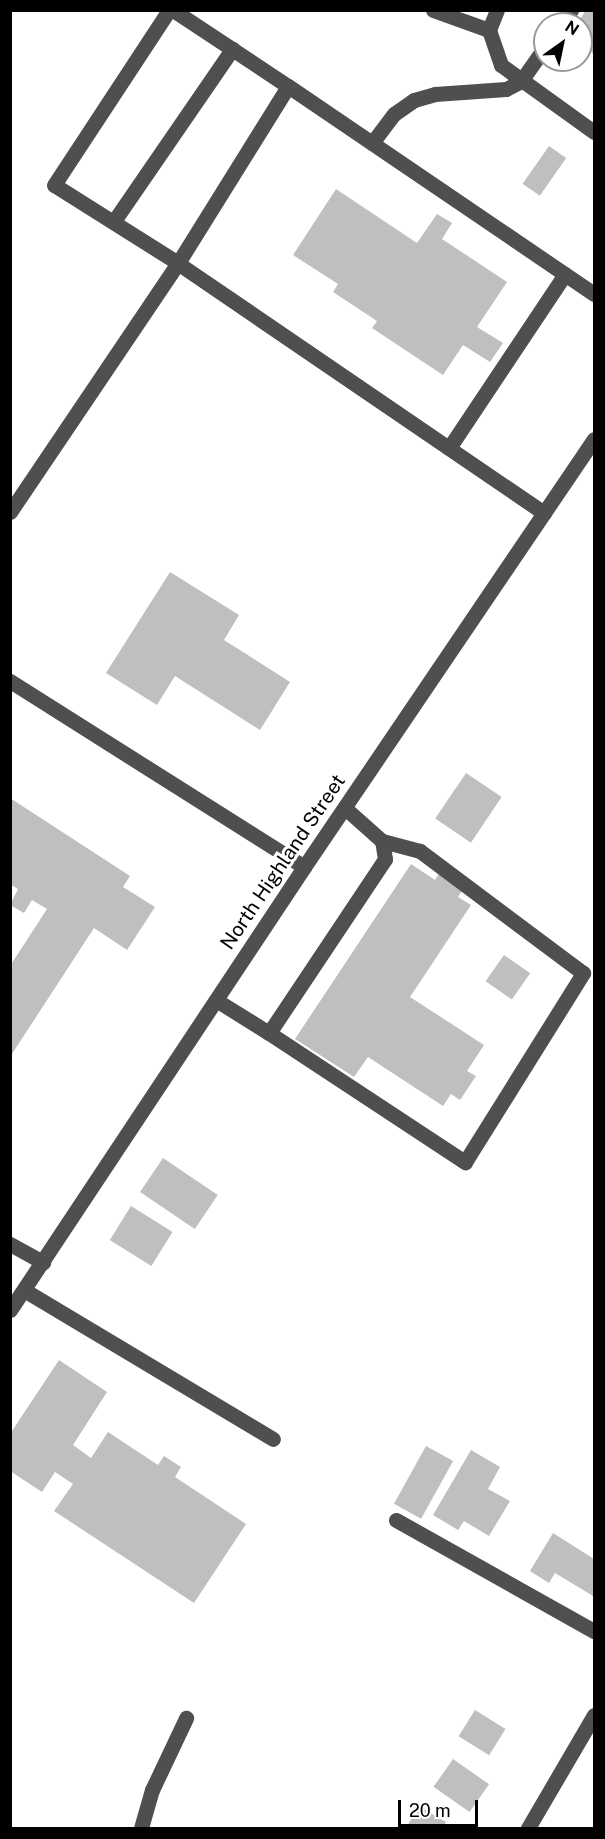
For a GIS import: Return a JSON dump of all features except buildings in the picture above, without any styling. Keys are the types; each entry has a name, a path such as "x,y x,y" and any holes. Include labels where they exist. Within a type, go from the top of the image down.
{"street":[{"path":"544,513 178,263 54,185 171,10 288,86 594,294"},
{"path":"434,10 489,30"},
{"path":"497,10 489,30 501,65 594,132"},
{"path":"114,221 232,49"},
{"path":"372,143 394,114 414,100 435,94 506,89 521,81 533,64"},
{"path":"10,512 178,263 288,86"},
{"path":"449,448 565,274"},
{"name":"North Highland Street","path":"10,1310 304,867 594,439"},
{"path":"10,681 304,867"},
{"path":"216,1000 465,1162 584,973 420,851 382,841 345,808"},
{"path":"269,1033 385,859 382,841"},
{"path":"10,1244 44,1262"},
{"path":"24,1290 273,1439"},
{"path":"396,1520 594,1631"},
{"path":"528,1828 594,1715"},
{"path":"141,1828 152,1790 186,1718"}]}
